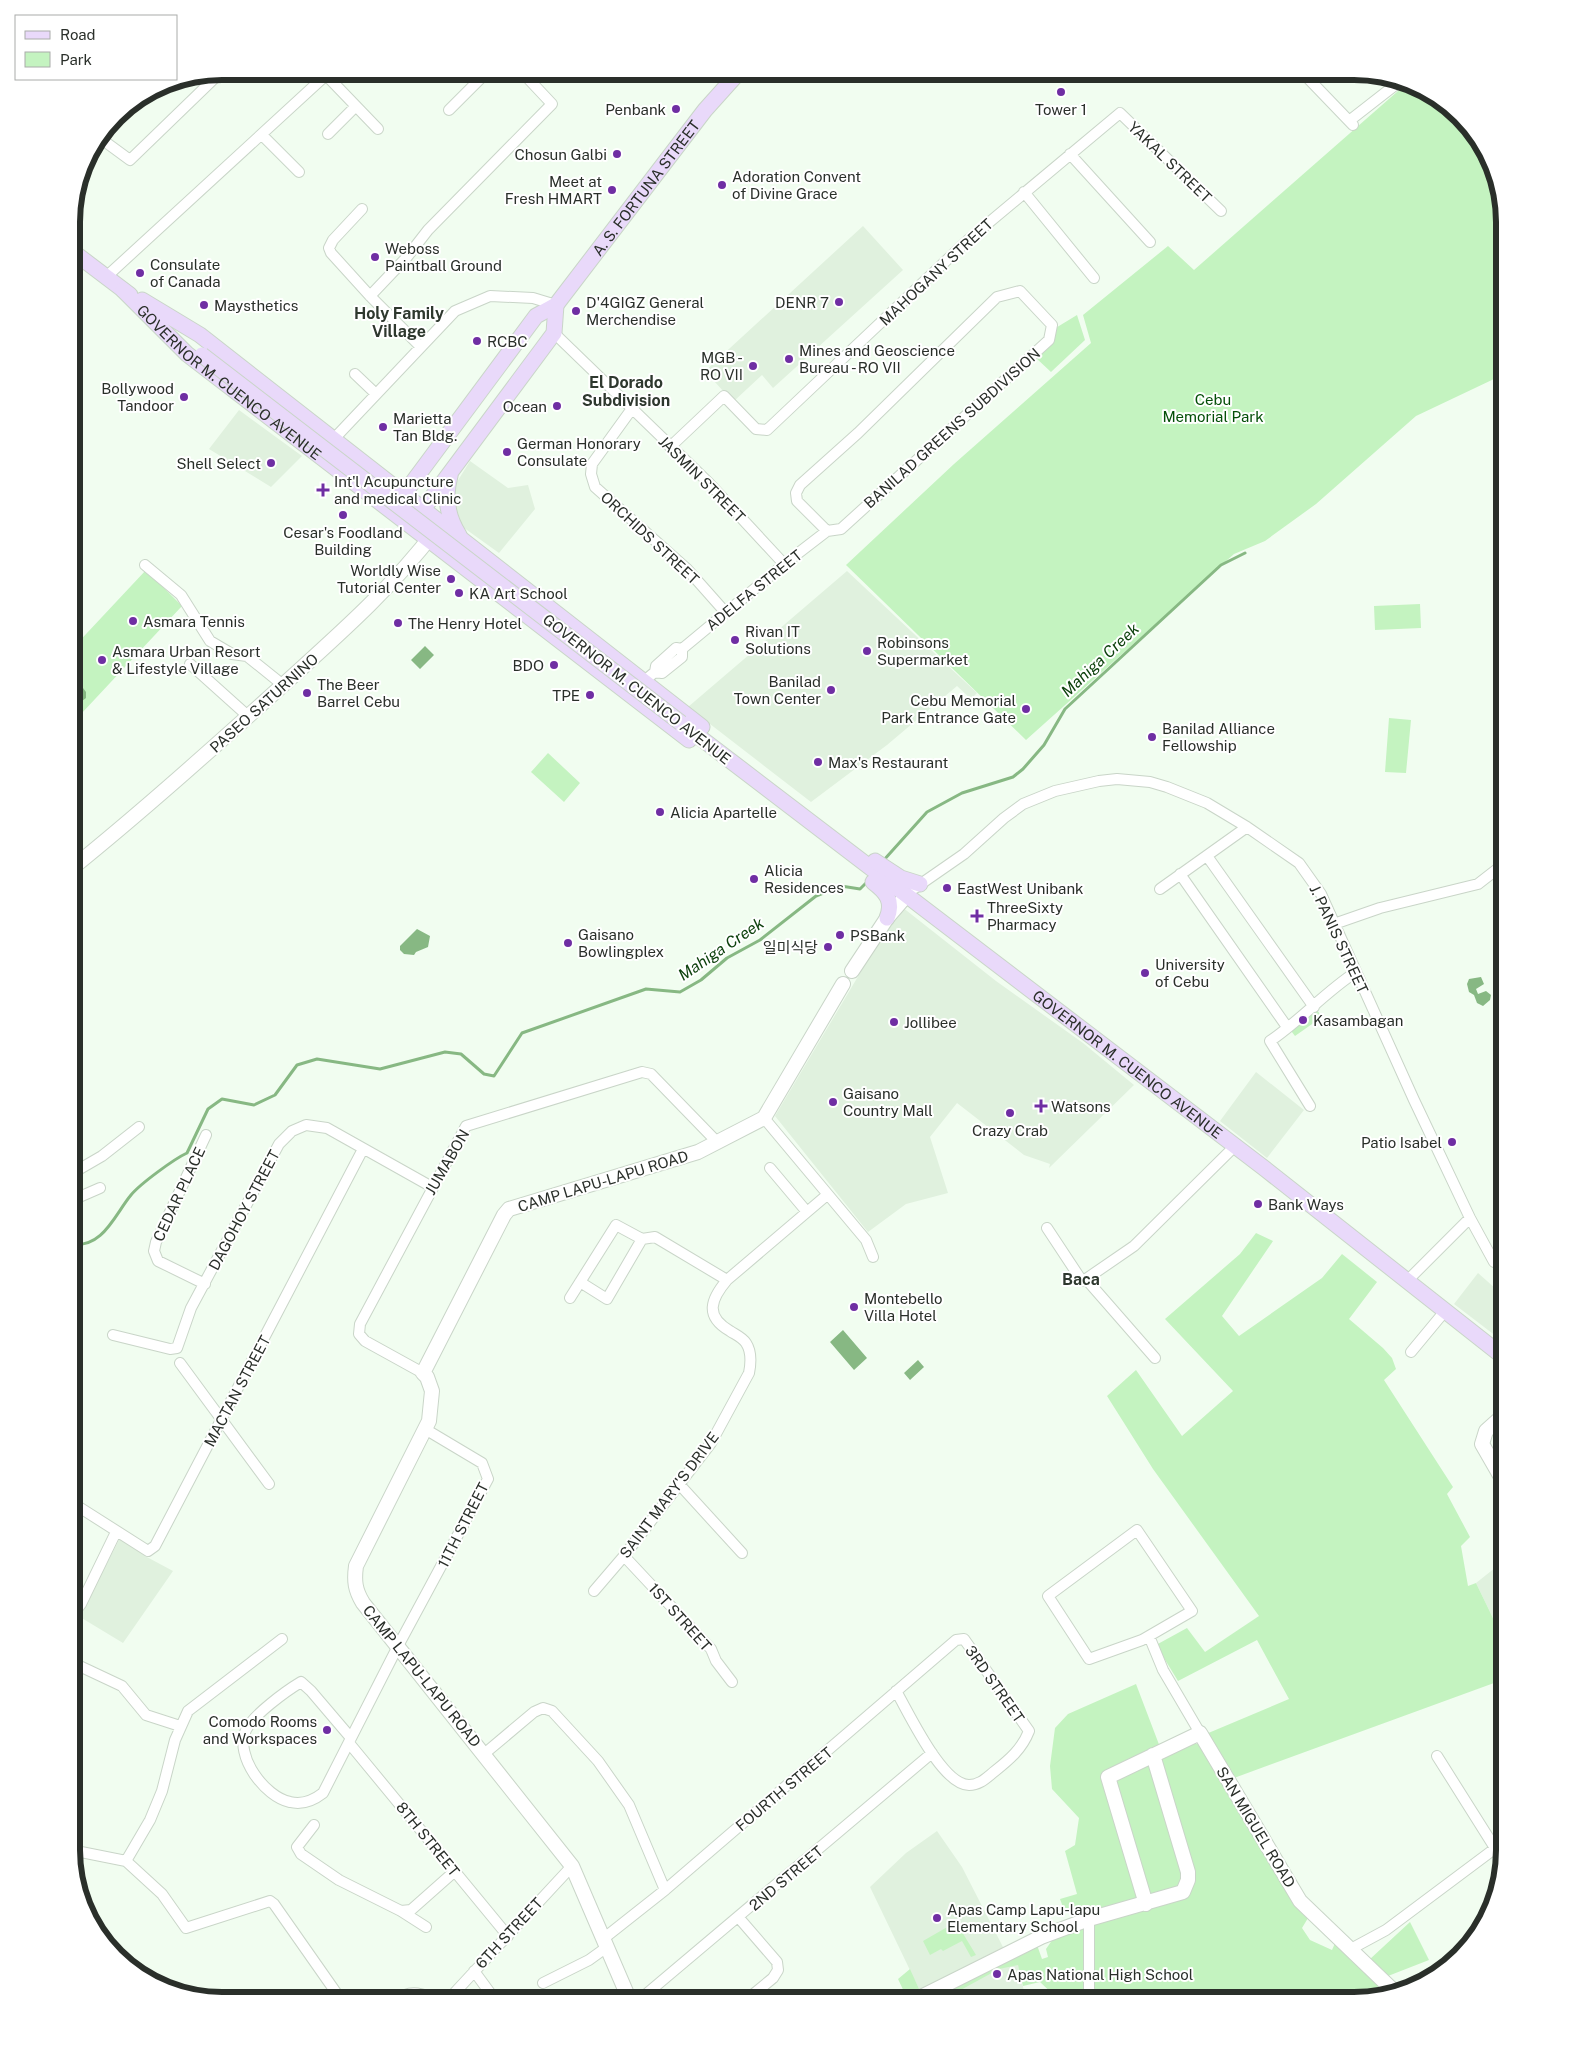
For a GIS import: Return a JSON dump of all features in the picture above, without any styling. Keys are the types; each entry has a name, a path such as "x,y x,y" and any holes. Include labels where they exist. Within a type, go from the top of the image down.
{"main road":[{"name":"A. S. FORTUNA STREET","path":"391,511 536,316 556,305 705,110 732,80"},
{"name":"GOVERNOR M. CUENCO AVENUE","path":"80,257 202,355 851,855 1235,1146 1496,1351"},
{"name":"GOVERNOR M. CUENCO AVENUE","path":"123,290 200,335 554,611 650,676 749,775"},
{"name":"GOVERNOR M. CUENCO AVENUE","path":"123,290 187,354 317,456 542,626 686,738 749,775"},
{"path":"410,526 554,333 556,305"},
{"path":"352,482 363,477 365,464"},
{"path":"452,469 447,491 447,505 452,522 462,539"},
{"path":"514,605 515,594 521,589 526,589"},
{"path":"542,626 554,611"},
{"path":"798,813 851,855"},
{"path":"887,918 890,900 885,879 901,878 920,884"}],"street":[{"path":"105,141 130,160 213,80"},
{"path":"106,277 321,80"},
{"path":"331,80 378,129"},
{"path":"449,110 479,80"},
{"path":"370,296 407,257 428,230 552,104 529,80"},
{"path":"1310,80 1351,123 1394,86"},
{"path":"328,134 356,106"},
{"name":"MAHOGANY STREET","path":"670,447 724,396 756,429 767,430 968,240 1120,113"},
{"name":"YAKAL STREET","path":"1120,113 1221,211"},
{"path":"262,134 299,172"},
{"path":"1070,154 1150,242"},
{"path":"1024,192 1094,278"},
{"path":"362,209 333,240 330,248 331,253 370,296 421,347"},
{"name":"BANILAD GREENS SUBDIVISION","path":"1020,291 1052,325 1049,340 841,529 827,531 797,501 796,493 800,485 858,432 996,297 1020,291"},
{"path":"317,456 455,311 490,296 533,298 556,305"},
{"name":"JASMIN STREET","path":"554,333 631,410 708,482 784,564"},
{"path":"355,374 376,394"},
{"name":"ORCHIDS STREET","path":"631,410 592,464 591,474 595,487 687,569 726,612"},
{"name":"PASEO SATURNINO","path":"80,862 248,717 351,624 400,575 442,523"},
{"name":"ADELFA STREET","path":"650,676 662,673 682,657 682,649 784,564 827,531"},
{"path":"145,565 181,595 210,641 232,654 246,656 283,685"},
{"path":"190,664 248,717"},
{"name":"J. PANIS STREET","path":"906,896 920,884 964,854 1004,818 1024,804 1055,791 1099,781 1117,778 1167,786 1206,803 1247,826 1299,863 1321,894 1470,1218 1494,1262"},
{"path":"1160,889 1247,826"},
{"path":"1207,856 1314,1007"},
{"path":"1334,924 1380,908 1478,884 1496,870"},
{"path":"1180,874 1286,1027"},
{"path":"852,971 887,918 906,896"},
{"path":"1310,1106 1270,1041 1314,1007 1335,986 1356,972"},
{"path":"843,984 764,1118 866,1240 873,1257"},
{"name":"JUMABON","path":"423,1373 364,1340 359,1334 360,1324 466,1126 642,1072 651,1074 718,1143"},
{"name":"CAMP LAPU-LAPU ROAD","path":"626,1992 572,1866 363,1603 356,1591 354,1578 356,1566 425,1429 432,1406 432,1391 427,1377 423,1373 504,1215 509,1209 698,1152 764,1118"},
{"name":"DAGOHOY STREET","path":"113,1335 170,1349 176,1348 191,1308 279,1144 292,1131 306,1125 327,1128 432,1188"},
{"path":"80,1169 102,1156 139,1127"},
{"name":"CEDAR PLACE","path":"205,1284 158,1260 154,1250 156,1242 206,1136"},
{"path":"1047,1228 1082,1281 1134,1246 1235,1146"},
{"name":"MACTAN STREET","path":"80,1509 148,1551 155,1546 363,1149"},
{"path":"770,1168 807,1212"},
{"path":"80,1197 100,1188"},
{"name":"SAINT MARY'S DRIVE","path":"594,1591 624,1556 711,1443 750,1373 751,1361 746,1343 721,1324 714,1316 715,1295 727,1280 827,1195"},
{"path":"1407,1281 1470,1218"},
{"path":"570,1298 616,1225 642,1239 659,1238 727,1280"},
{"path":"580,1282 607,1299 642,1239"},
{"path":"1086,1279 1155,1358"},
{"path":"1412,1352 1445,1311"},
{"path":"180,1363 269,1484"},
{"path":"1496,1422 1486,1431 1482,1444 1496,1468"},
{"name":"11TH STREET","path":"350,1740 398,1646 488,1479 482,1463 425,1429"},
{"path":"679,1484 742,1553"},
{"path":"1136,1530 1192,1611 1149,1636 1089,1659 1048,1596 1136,1530"},
{"path":"80,1606 116,1532"},
{"name":"1ST STREET","path":"624,1556 712,1649 716,1661 732,1682"},
{"name":"SAN MIGUEL ROAD","path":"1149,1636 1163,1670 1300,1901 1390,1987"},
{"name":"FOURTH STREET","path":"543,1983 589,1960 605,1943 665,1890 896,1691 956,1640 964,1639"},
{"name":"3RD STREET","path":"896,1691 932,1753 953,1780 967,1786 979,1784 1013,1756 1029,1731 964,1639"},
{"path":"126,1861 150,1820 162,1791 180,1726 188,1711 282,1640"},
{"path":"80,1666 122,1686 146,1715 180,1726"},
{"path":"301,1682 311,1691 350,1740 323,1793 315,1799 303,1802 283,1800 273,1793 252,1772 244,1750 244,1739 252,1722 290,1688 301,1682"},
{"path":"484,1754 534,1712 543,1708 552,1711 598,1761 629,1805 665,1890"},
{"path":"1146,1904 1108,1777 1200,1733"},
{"name":"8TH STREET","path":"350,1740 508,1936"},
{"name":"2ND STREET","path":"649,1992 739,1918 932,1753"},
{"path":"932,1992 1023,1945 1089,1919 1183,1892 1188,1880 1188,1872 1153,1755"},
{"path":"1349,1950 1386,1930 1495,1848 1438,1756"},
{"path":"314,1825 298,1848 300,1854 339,1880 401,1911 426,1927"},
{"path":"80,1852 126,1861 162,1894 186,1928 270,1901 336,1992"},
{"name":"6TH STREET","path":"455,1992 572,1866"},
{"path":"401,1911 411,1910 455,1871"},
{"path":"739,1918 777,1962 778,1970 773,1978 756,1992"},
{"path":"1089,1919 1090,1992"},
{"path":"474,1970 490,1992"}],"shaded area":[{"path":"863,226 903,270 773,388 762,375 733,402 705,371"},
{"path":"239,410 302,456 271,487 209,449"},
{"path":"470,461 508,488 528,485 535,509 499,553 460,525 452,490"},
{"name":"Banilad Town Center","path":"847,571 977,693 971,699 957,686 887,745 811,802 688,707"},
{"path":"425,646 434,655 420,669 411,660"},
{"path":"80,687 86,692 86,698 80,702"},
{"path":"902,907 996,981 1083,1043 1134,1085 1049,1168 1050,1164 1024,1155 957,1103 930,1137 948,1193 906,1204 868,1232 775,1116 891,921"},
{"path":"417,929 430,936 428,947 416,952 414,955 404,954 400,950 400,946"},
{"path":"1481,977 1484,984 1476,989 1478,994 1486,991 1491,995 1490,1000 1483,1006 1477,1003 1474,995 1469,992 1467,984 1469,979"},
{"path":"1256,1072 1304,1110 1267,1158 1220,1121"},
{"path":"1478,1273 1496,1289 1496,1336 1454,1304"},
{"path":"843,1330 867,1358 854,1370 830,1342"},
{"path":"918,1360 924,1367 910,1380 904,1373"},
{"path":"120,1538 145,1556 173,1571 123,1643 80,1617"},
{"path":"1496,1567 1496,1624 1476,1583"},
{"name":"Apas Camp Lapu-lapu Elementary School","path":"937,1831 962,1867 1004,1949 920,1991 870,1887 906,1853"},
{"name":"Apas National High School","path":"1013,1954 1018,1963 1024,1992 942,1992"}],"green space":[{"name":"Cebu Memorial Park","path":"1401,88 1425,99 1455,121 1467,135 1481,159 1491,185 1495,203 1496,222 1496,376 1416,416 1316,504 1265,541 1234,554 1026,740 846,565 954,464 1091,343 1083,315 1168,246 1194,270"},
{"path":"1077,315 1085,340 1051,372 1036,358 1054,329"},
{"name":"Asmara Urban Resort & Lifestyle Village","path":"146,570 182,606 81,714 80,734 80,640"},
{"path":"1420,604 1421,628 1375,630 1374,606"},
{"path":"1389,718 1411,720 1406,773 1385,772"},
{"path":"548,753 580,783 564,802 531,772"},
{"name":"Kasambagan","path":"1312,1003 1322,1017 1295,1036 1285,1023"},
{"path":"1256,1233 1273,1241 1222,1316 1239,1336 1322,1278 1342,1254 1377,1282 1349,1319 1392,1358 1396,1369 1384,1380 1453,1487 1447,1494 1470,1537 1461,1546 1468,1586 1476,1583 1496,1624 1496,1682 1234,1778 1206,1734 1289,1699 1257,1640 1178,1681 1156,1645 1187,1628 1205,1652 1259,1616 1153,1469 1107,1396 1136,1370 1182,1436 1233,1391 1165,1319 1240,1254"},
{"path":"1136,1684 1163,1755 1191,1743 1203,1745 1308,1918 1302,1928 1310,1940 1332,1950 1336,1941 1383,1989 1354,1992 1051,1992 1040,1982 1023,1986 1018,1965 999,1969 957,1992 952,1984 1037,1945 1042,1959 1048,1957 1046,1949 1055,1936 1071,1931 1073,1917 1070,1908 1064,1910 1060,1899 1077,1894 1065,1851 1075,1845 1079,1818 1052,1789 1050,1766 1055,1728 1068,1714"},
{"path":"956,1922 976,1955 971,1957 962,1941 943,1951 941,1949 930,1955 923,1941"},
{"path":"1410,1922 1429,1960 1388,1976 1369,1960"},
{"path":"910,1969 920,1991 904,1992 898,1979"}],"waterway":[{"name":"Mahiga Creek","path":"883,861 927,812 962,793 1013,777 1023,769 1044,745 1065,709 1221,565 1245,553"},
{"name":"Mahiga Creek","path":"80,1244 92,1241 100,1236 135,1190 187,1153 208,1109 222,1099 254,1105 275,1095 297,1065 317,1059 380,1069 445,1052 461,1054 484,1074 494,1076 522,1033 646,989 680,992 701,980 727,958 760,940 816,896 841,886 860,889 867,882"}],"place":[{"name":"Tower 1","path":"1061,92"},
{"name":"Penbank","path":"676,109"},
{"name":"Chosun Galbi","path":"617,154"},
{"name":"Adoration Convent of Divine Grace","path":"722,185"},
{"name":"Meet at Fresh HMART","path":"612,190"},
{"name":"Weboss Paintball Ground","path":"375,257"},
{"name":"Consulate of Canada","path":"140,273"},
{"name":"DENR 7","path":"839,302"},
{"name":"Maysthetics","path":"204,305"},
{"name":"D'4GIGZ General Merchendise","path":"576,311"},
{"name":"RCBC","path":"477,341"},
{"name":"Mines and Geoscience Bureau - RO VII","path":"789,359"},
{"name":"MGB - RO VII","path":"753,366"},
{"name":"Bollywood Tandoor","path":"184,397"},
{"name":"Ocean","path":"557,406"},
{"name":"Marietta Tan Bldg.","path":"383,427"},
{"name":"German Honorary Consulate","path":"507,452"},
{"name":"Shell Select","path":"271,463"},
{"name":"Int'l Acupuncture and medical Clinic","path":"323,490"},
{"name":"Cesar's Foodland Building","path":"343,515"},
{"name":"Worldly Wise Tutorial Center","path":"451,579"},
{"name":"KA Art School","path":"459,593"},
{"name":"Asmara Tennis","path":"133,621"},
{"name":"The Henry Hotel","path":"398,623"},
{"name":"Rivan IT Solutions","path":"735,640"},
{"name":"Robinsons Supermarket","path":"867,651"},
{"name":"Asmara Urban Resort & Lifestyle Village","path":"102,660"},
{"name":"BDO","path":"554,665"},
{"name":"Banilad Town Center","path":"831,690"},
{"name":"The Beer Barrel Cebu","path":"307,693"},
{"name":"TPE","path":"590,695"},
{"name":"Cebu Memorial Park Entrance Gate","path":"1026,709"},
{"name":"Banilad Alliance Fellowship","path":"1152,737"},
{"name":"Max's Restaurant","path":"818,762"},
{"name":"Alicia Apartelle","path":"660,812"},
{"name":"Alicia Residences","path":"754,879"},
{"name":"EastWest Unibank","path":"947,888"},
{"name":"ThreeSixty Pharmacy","path":"977,916"},
{"name":"PSBank","path":"840,935"},
{"name":"Gaisano Bowlingplex","path":"568,943"},
{"name":"일미식당","path":"828,947"},
{"name":"University of Cebu","path":"1145,973"},
{"name":"Kasambagan","path":"1303,1020"},
{"name":"Jollibee","path":"894,1022"},
{"name":"Gaisano Country Mall","path":"833,1102"},
{"name":"Watsons","path":"1041,1106"},
{"name":"Crazy Crab","path":"1010,1113"},
{"name":"Patio Isabel","path":"1452,1142"},
{"name":"Bank Ways","path":"1258,1204"},
{"name":"Montebello Villa Hotel","path":"854,1307"},
{"name":"Comodo Rooms and Workspaces","path":"327,1730"},
{"name":"Apas Camp Lapu-lapu Elementary School","path":"937,1918"},
{"name":"Apas National High School","path":"997,1974"}],"district":[{"name":"Holy Family Village","path":"399,322"},
{"name":"El Dorado Subdivision","path":"626,391"},
{"name":"Baca","path":"1081,1279"}]}
